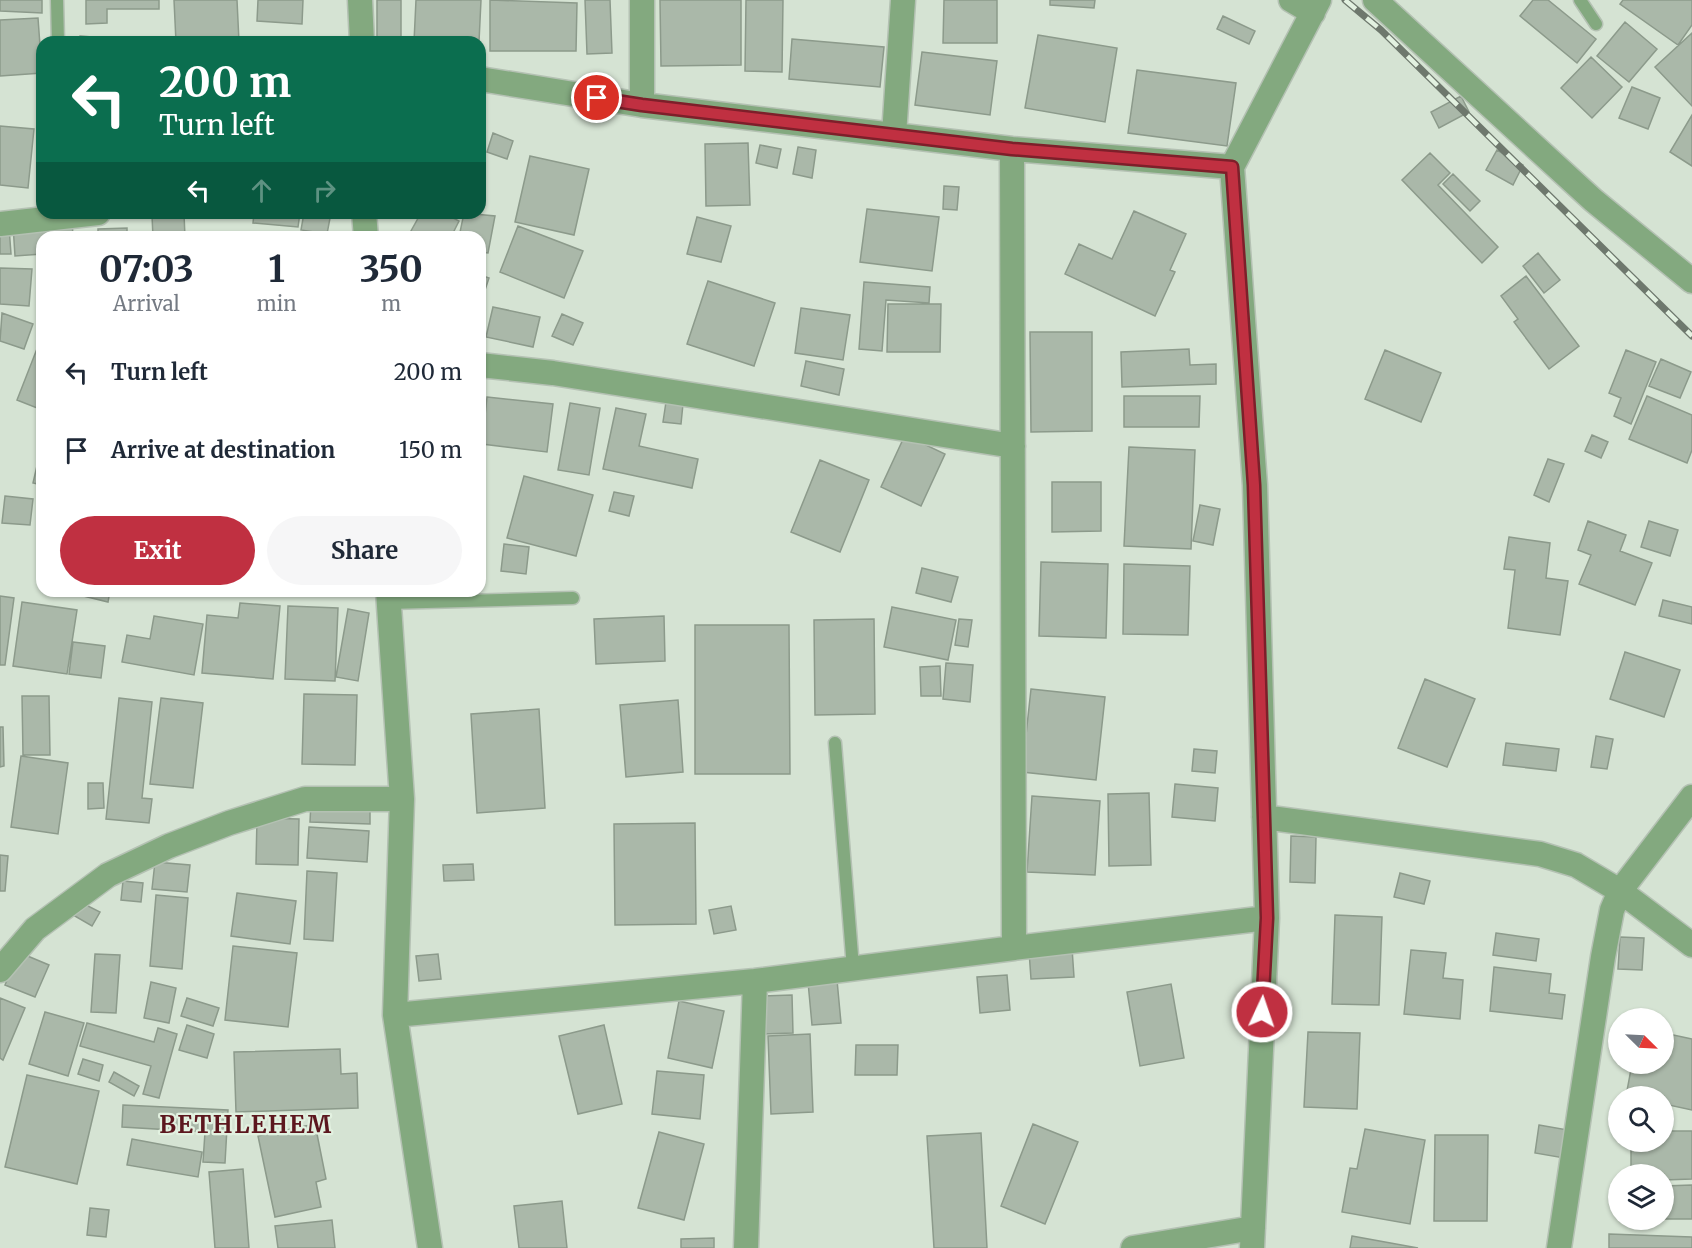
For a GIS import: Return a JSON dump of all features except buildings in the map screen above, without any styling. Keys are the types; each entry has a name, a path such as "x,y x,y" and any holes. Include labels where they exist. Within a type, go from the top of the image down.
{"street":[{"path":"360,0 362,36"},
{"path":"642,0 642,105"},
{"path":"894,135 903,0"},
{"path":"1133,1248 1252,1238 1267,918 1254,485 1232,167 1316,7 1291,0"},
{"path":"1375,0 1593,201 1692,281"},
{"path":"486,80 642,105 1012,149 1232,167"},
{"path":"1012,149 1014,948"},
{"path":"0,224 45,219"},
{"path":"486,366 554,373 1013,446"},
{"path":"389,597 402,799 395,1015 430,1248"},
{"path":"1559,1248 1612,910 1620,891 1692,797"},
{"path":"0,970 35,929 90,888 108,875 169,846 229,823 304,799 402,799"},
{"path":"1264,817 1540,854 1576,865 1620,891 1692,945"},
{"path":"395,1015 754,981 1267,918"},
{"path":"746,1248 754,981"}],"lane":[{"path":"57,0 58,36"},
{"path":"1580,0 1596,24"},
{"path":"389,597 425,604 573,598"},
{"path":"835,743 853,968"}],"railway":[{"path":"1345,0 1381,30 1692,336"}],"district":[{"name":"BETHLEHEM","path":"246,1124"}],"route":[{"path":"597,98 1012,149 1232,167 1254,485 1267,918 1262,1012"}]}
